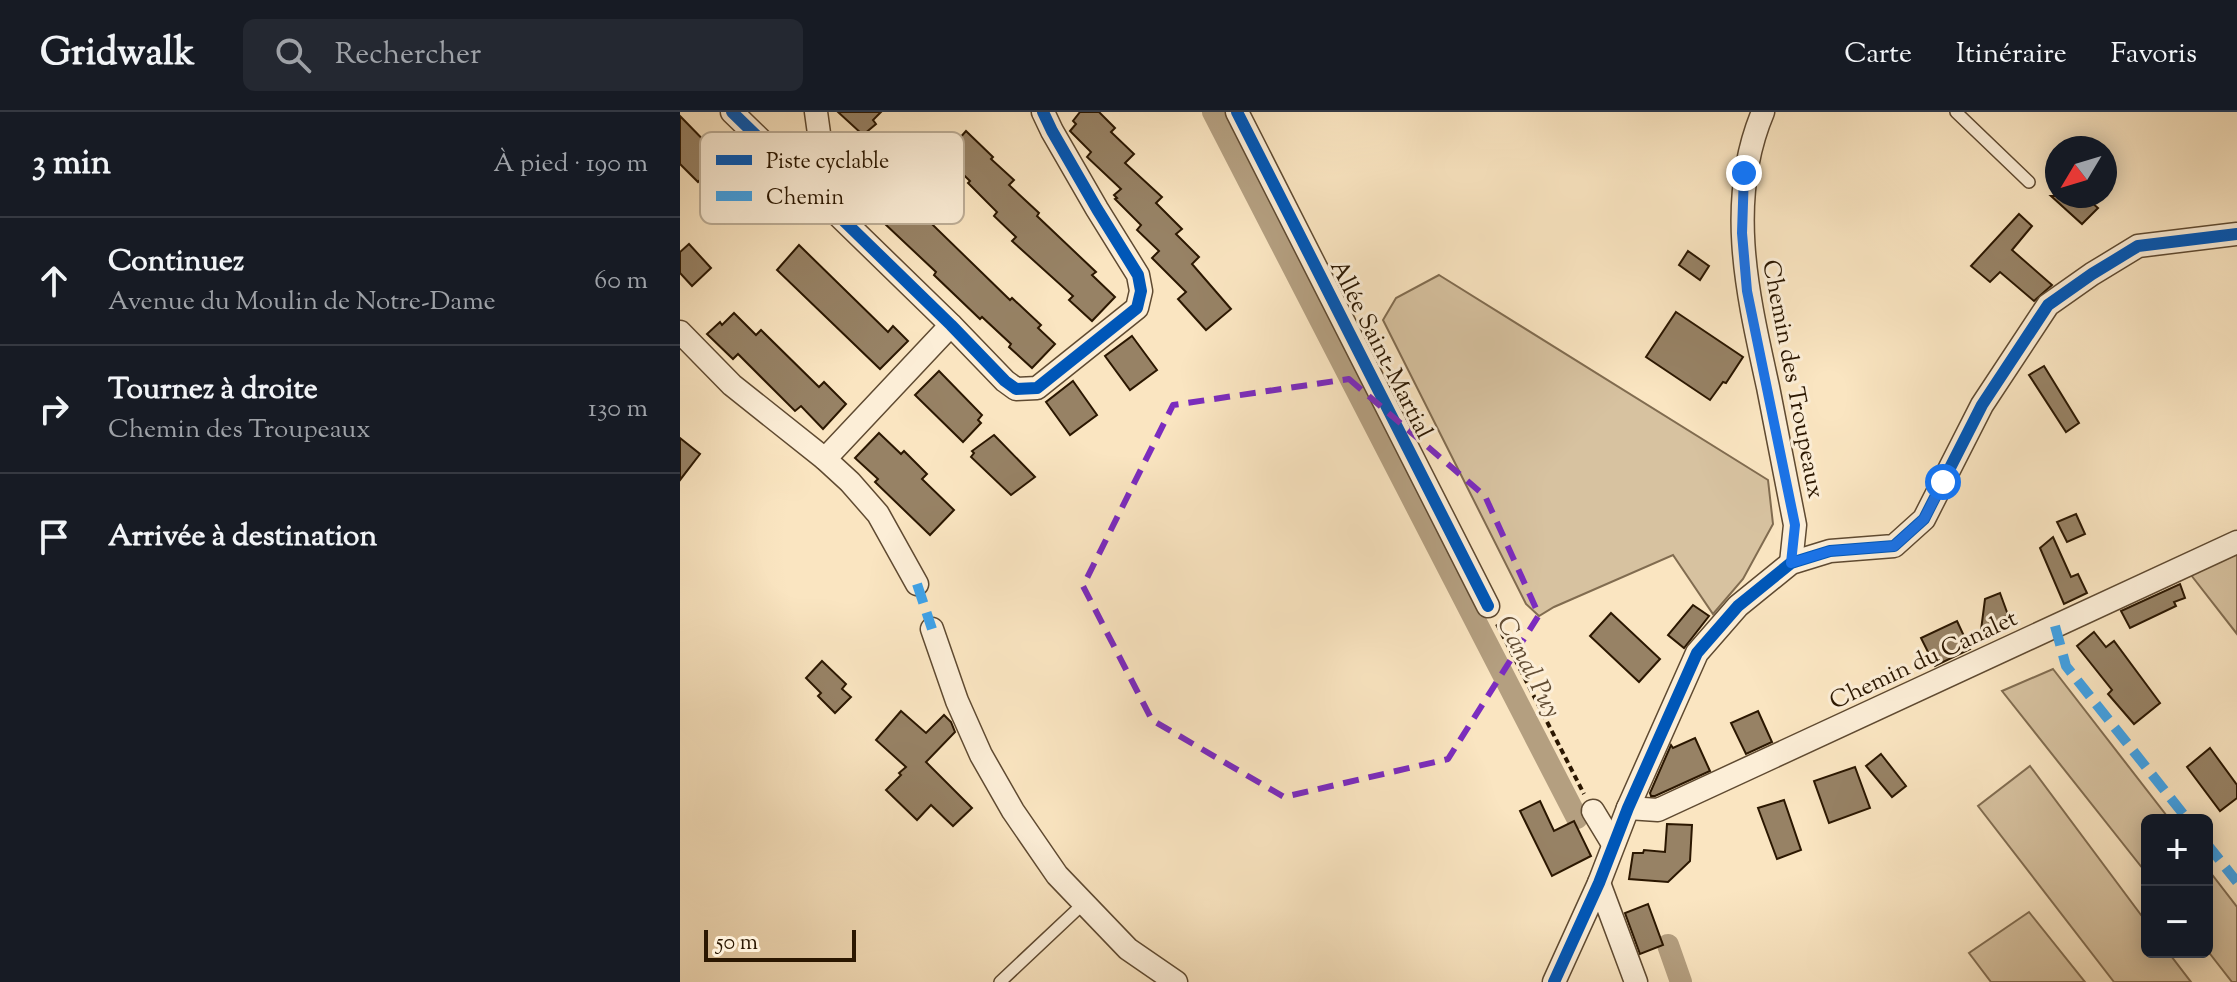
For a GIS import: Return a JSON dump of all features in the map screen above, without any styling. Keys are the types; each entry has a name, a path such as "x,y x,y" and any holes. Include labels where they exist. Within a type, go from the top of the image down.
{"street":[{"path":"732,112 753,132"},
{"path":"816,112 819,132"},
{"path":"848,224 1005,381 1016,389 1037,388 1137,308 1141,291 1138,275 1074,170 1043,112"},
{"name":"Allée Saint-Martial","path":"1237,112 1488,606"},
{"name":"Chemin des Troupeaux","path":"1763,112 1744,173 1742,233 1747,291 1795,525 1791,563"},
{"path":"1554,982 1697,653 1738,606 1791,563 1830,551 1894,546 1924,519 1982,405 2048,305 2138,246 2237,234"},
{"path":"825,459 951,325"},
{"path":"681,335 732,385 850,482 878,514 917,584"},
{"name":"Chemin du Canalet","path":"1628,808 1658,810 2237,542"},
{"path":"932,629 957,701 981,755 1013,811 1057,875 1128,949 1176,982"},
{"path":"1593,811 1613,844"},
{"path":"1599,883 1636,982"}],"lane":[{"path":"1956,112 2029,182"},
{"path":"1000,982 1084,903"}],"path":[{"path":"1488,606 1593,811"}],"highlighted area":[{"path":"1349,379 1485,496 1539,615 1448,759 1284,797 1152,720 1083,586 1173,405"}],"shaded area":[{"path":"1439,275 1768,480 1773,524 1743,579 1713,614 1673,555 1539,616 1526,604 1383,320 1396,298"},
{"path":"2237,554 2237,634 2191,575"},
{"path":"2053,669 2165,814 2141,814 2141,866 2002,691"},
{"path":"2030,766 2141,915 2141,958 2173,958 2191,982 2114,982 1978,806"},
{"path":"2213,876 2237,907 2237,982 2232,982 2213,958"},
{"path":"2029,912 2085,982 1991,982 1969,953"}],"building":[{"path":"838,112 881,112 873,120 876,124 867,132 860,132"},
{"path":"1080,112 1099,112 1115,128 1111,132 1134,154 1125,163 1162,197 1156,203 1182,229 1176,234 1199,257 1192,264 1231,309 1206,330 1178,299 1186,292 1152,258 1159,251 1137,230 1141,225 1115,199 1114,195 1121,189 1087,157 1091,152 1070,131"},
{"path":"680,116 700,136 700,180 698,182 680,164"},
{"path":"966,131 993,157 991,159 1014,180 1009,185 1096,272 1092,275 1115,297 1092,321 1069,300 1073,296 1012,241 1016,237 994,216 997,212 968,183 970,181 964,175"},
{"path":"2064,208 2098,208 2082,224"},
{"path":"2019,214 2032,226 2012,250 2052,285 2034,301 2000,272 1990,282 1971,266"},
{"path":"885,224 932,224 1010,300 1012,298 1041,325 1038,328 1055,344 1032,368 1009,347 1011,344 934,275 936,272"},
{"path":"689,244 711,268 692,286 680,273 680,252"},
{"path":"799,245 888,332 893,326 908,341 880,369 777,270"},
{"path":"1688,251 1709,266 1700,280 1679,265"},
{"path":"1676,312 1743,357 1710,400 1646,357"},
{"path":"734,313 756,335 761,330 819,387 824,382 846,404 823,429 801,406 795,411 738,354 733,359 707,334"},
{"path":"1132,336 1157,370 1130,390 1105,356"},
{"path":"2044,366 2079,423 2066,432 2029,375"},
{"path":"939,371 982,415 978,420 981,423 963,442 915,395"},
{"path":"1073,381 1097,415 1070,435 1046,402"},
{"path":"879,433 901,454 904,451 927,474 922,479 954,510 930,535 875,482 878,479 855,458"},
{"path":"994,435 1035,477 1011,495 971,457 972,451"},
{"path":"680,438 700,454 680,480"},
{"path":"2076,514 2085,534 2067,542 2057,522"},
{"path":"2053,537 2071,577 2078,574 2087,593 2064,604 2040,548"},
{"path":"2180,584 2185,598 2174,602 2176,606 2130,628 2121,611"},
{"path":"2000,593 2010,627 1980,638 1985,599"},
{"path":"1693,605 1709,616 1684,648 1668,635"},
{"path":"1611,613 1660,659 1639,682 1590,636"},
{"path":"1957,621 1970,649 1935,666 1921,638"},
{"path":"2094,632 2106,647 2114,641 2160,703 2134,724 2108,694 2112,690 2077,646"},
{"path":"822,661 846,684 842,689 851,697 835,713 806,678"},
{"path":"901,711 926,733 944,715 951,722 955,732 926,762 972,808 953,826 931,805 917,820 886,790 906,767 876,740"},
{"path":"1758,711 1772,742 1746,754 1731,723"},
{"path":"1695,738 1710,771 1651,796 1671,745 1673,748"},
{"path":"2210,748 2237,785 2237,798 2220,811 2187,767"},
{"path":"1881,754 1906,786 1892,797 1866,766"},
{"path":"1855,767 1870,808 1829,823 1814,781"},
{"path":"1784,800 1801,850 1777,859 1758,808"},
{"path":"1540,801 1554,831 1574,821 1591,856 1552,876 1520,811"},
{"path":"1667,824 1692,825 1690,861 1668,882 1629,879 1633,853 1643,853 1644,850 1665,852"},
{"path":"1648,904 1663,945 1640,954 1625,913"}],"waterway":[{"name":"Canal Puy","path":"1213,112 1577,818"},
{"name":"Canal Puy","path":"1668,945 1681,982"}],"marked path":[{"path":"917,584 932,629"},
{"path":"2055,626 2066,666 2183,814"},
{"path":"2213,852 2237,882"}],"cycle path":[{"path":"732,112 753,132"},
{"path":"847,224 1005,381 1016,389 1037,388 1137,308 1141,291 1138,275 1043,112"},
{"path":"1237,112 1488,606"},
{"path":"1554,982 1697,653 1738,606 1791,563 1830,551 1894,546 1924,519 1982,405 2048,305 2138,246 2237,234"}],"route":[{"path":"1744,173 1742,233 1747,291 1795,525 1791,563 1830,551 1894,546 1924,519 1943,482"}]}
